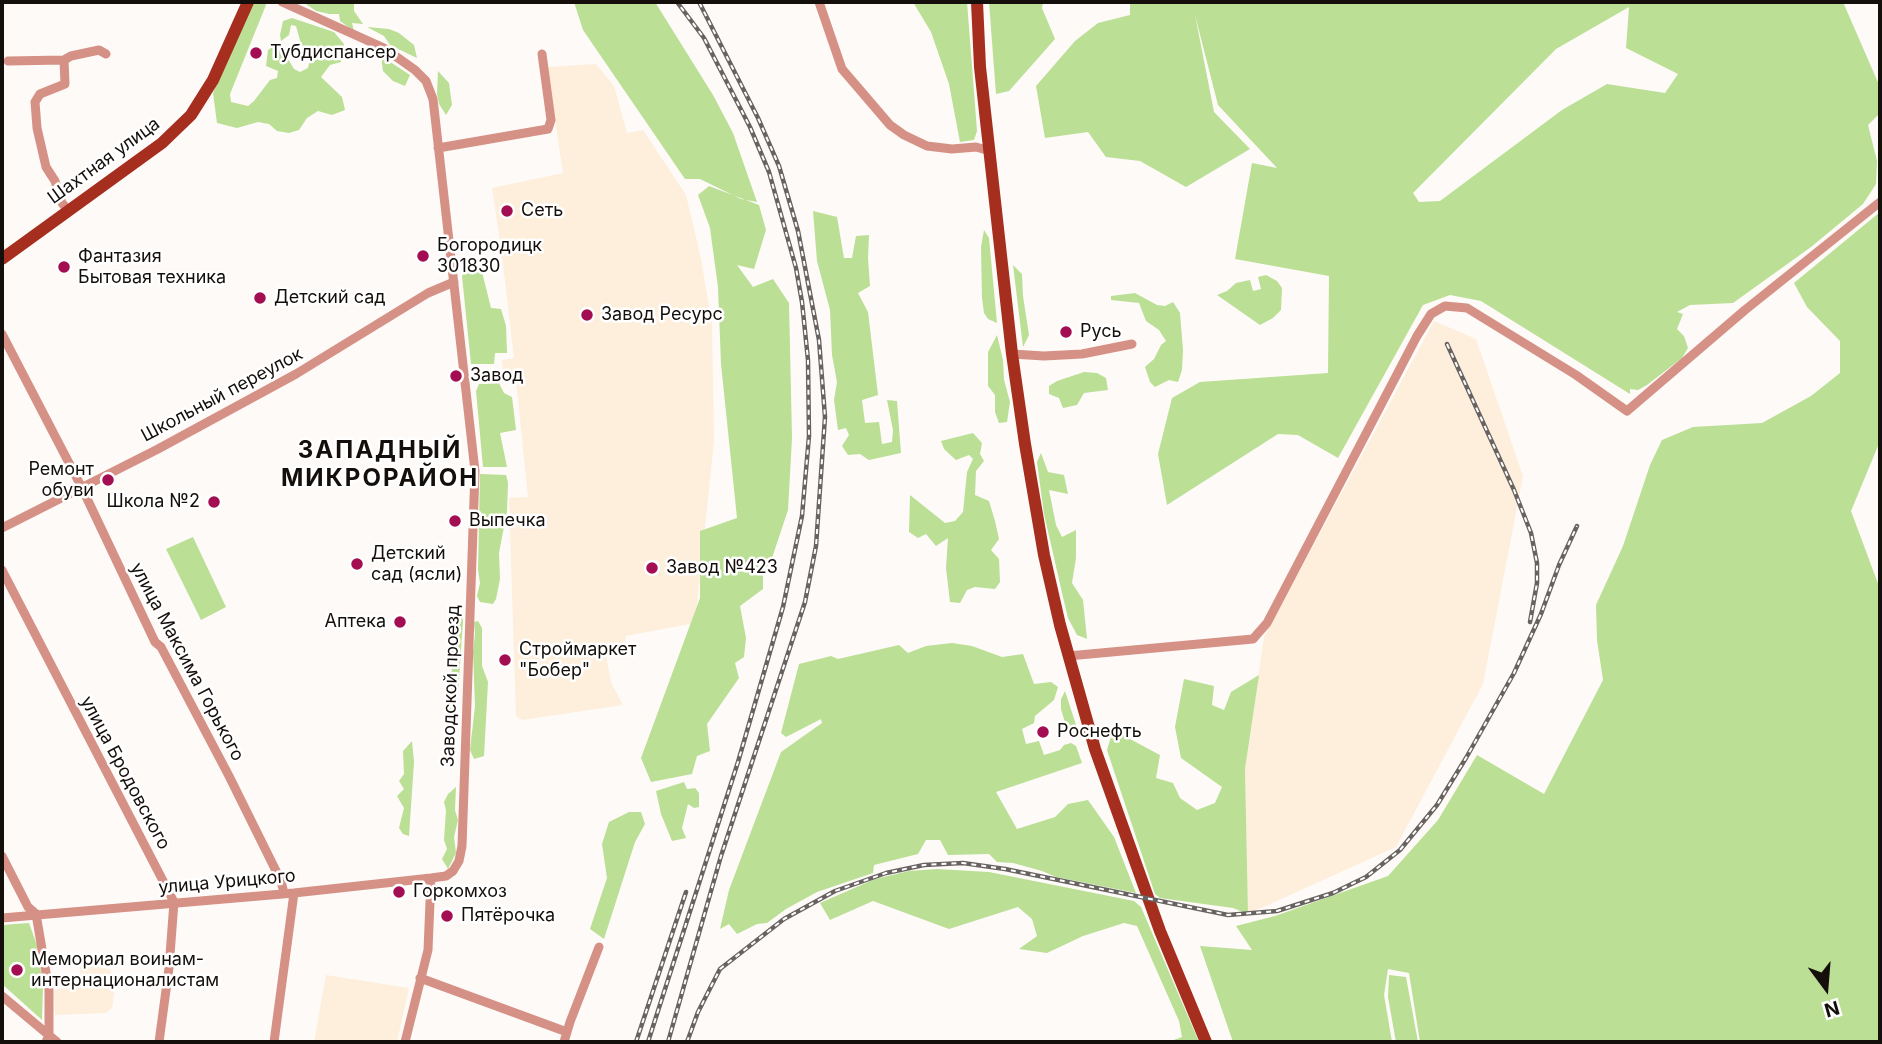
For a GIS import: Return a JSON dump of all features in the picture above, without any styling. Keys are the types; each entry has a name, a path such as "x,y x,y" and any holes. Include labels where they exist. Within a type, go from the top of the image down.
{"main road":[{"name":"Шахтная улица","path":"2,259 162,143 191,115 213,80 248,2"},
{"path":"977,2 980,67 1012,354 1042,543 1068,656 1095,749 1160,931 1206,1042"}],"street":[{"name":"Заводской проезд","path":"282,2 384,48 426,81 433,99 475,471 462,846 459,861 453,871"},
{"path":"819,2 842,69 890,125 927,146 952,149 976,146 990,151"},
{"path":"8,61 64,60 99,50 106,54"},
{"path":"438,148 548,129 551,120 542,54"},
{"path":"64,60 65,85 40,94 35,102 37,128 46,167 68,210"},
{"path":"1068,656 1253,639 1267,623 1430,314 1445,306 1467,308 1576,375 1627,411 1745,310 1880,202"},
{"name":"Школьный переулок","path":"2,528 296,374 428,293 454,282"},
{"name":"улица Максима Горького","path":"2,334 82,488 155,642 163,650 289,893 274,1042"},
{"path":"1012,354 1082,355 1132,344"},
{"name":"улица Бродовского","path":"2,570 174,902"},
{"path":"2,856 29,907 36,914 49,990 48,1039"},
{"name":"улица Урицкого","path":"2,918 289,893 446,876 453,871"},
{"path":"405,1042 428,950 431,878"},
{"path":"159,1042 174,902"},
{"path":"564,1042 599,947"},
{"path":"420,978 567,1032"},
{"path":"2,996 48,1039 57,1042"}],"shaded area":[{"path":"596,64 614,86 627,133 643,130 686,195 701,259 712,324 714,441 695,623 626,636 624,648 606,656 611,682 623,705 522,720 516,716 509,498 528,497 516,380 504,381 502,360 514,358 492,188 563,173 547,67"},
{"path":"1434,321 1476,339 1523,476 1483,684 1396,847 1248,914 1245,769 1264,637"},
{"path":"80,966 97,966 111,970 114,993 112,1008 106,1013 55,1015 54,990 79,986"},
{"path":"326,975 409,988 397,1042 314,1042"}],"green space":[{"path":"253,2 264,2 266,5 230,94 231,102 248,106 270,80 277,78 278,71 266,66 268,50 276,45 285,48 294,69 300,72 308,68 310,59 301,44 296,26 291,25 289,35 281,41 283,21 292,18 334,32 344,44 341,62 330,65 321,77 342,97 345,110 332,115 318,111 307,118 299,130 289,133 277,131 269,124 258,122 237,128 217,123 213,93"},
{"path":"303,2 354,2 354,11 363,24 352,23 354,31 340,21 339,14 316,11"},
{"path":"574,2 655,2 713,95 733,133 757,202 741,199 700,179 685,179 583,30"},
{"path":"913,2 967,2 977,131 974,140 960,142 949,84 931,32"},
{"path":"989,2 1043,2 1042,8 1055,39 1009,91 996,94"},
{"path":"1130,2 1843,2 1880,87 1880,113 1868,125 1877,161 1876,184 1863,204 1811,247 1733,303 1690,305 1677,312 1683,314 1677,329 1684,336 1688,348 1682,358 1647,385 1638,390 1630,389 1630,394 1481,301 1450,295 1423,305 1338,458 1298,435 1278,434 1167,505 1158,454 1172,398 1200,382 1328,373 1329,276 1235,259 1252,163 1277,168 1218,105 1195,15 1214,112 1250,149 1186,187 1140,161 1106,157 1088,132 1045,138 1036,86 1075,41 1098,23 1130,15","holes":["1629,7 1626,48 1678,74 1665,93 1607,84 1562,110 1440,201 1419,202 1413,193 1556,49"]},
{"path":"367,27 399,33 414,45 417,58 390,45 384,36"},
{"path":"381,56 410,75 405,86 393,81 383,71"},
{"path":"438,71 449,83 452,105 446,115 439,104 437,94"},
{"path":"709,186 759,205 766,230 754,269 737,265 753,287 773,279 789,303 792,438 788,510 771,561 763,572 763,589 740,606 746,638 744,657 735,663 739,678 707,724 710,751 697,756 692,774 651,782 641,758 700,598 700,531 737,518 721,364 718,287 710,228 698,195"},
{"path":"813,211 837,217 844,258 852,258 856,236 869,235 870,286 858,293 868,312 878,395 862,400 865,423 879,422 882,444 892,442 893,430 887,400 897,401 901,453 869,460 860,454 848,455 842,446 849,435 846,428 838,430 834,400 837,382 832,355 830,310 817,261"},
{"path":"1880,212 1880,441 1851,511 1880,589 1880,1042 1420,1042 1409,973 1388,969 1384,995 1392,1042 1233,1042 1200,946 1252,950 1236,926 1275,916 1388,876 1438,820 1477,755 1544,794 1603,680 1597,640 1596,605 1623,546 1650,465 1662,440 1693,427 1762,423 1811,396 1840,373 1840,341 1807,307 1794,283"},
{"path":"984,230 989,238 997,323 988,319 984,313 981,247"},
{"path":"1013,265 1022,274 1029,335 1023,347"},
{"path":"468,266 481,268 491,308 501,309 506,326 507,353 495,353 494,364 471,364 462,276"},
{"path":"1266,275 1277,281 1282,288 1281,310 1260,325 1217,295 1236,283 1250,280 1253,291 1261,289 1258,277"},
{"path":"1135,293 1157,305 1165,306 1173,302 1180,313 1183,350 1178,382 1169,380 1155,387 1150,382 1145,367 1166,341 1159,330 1146,321 1139,303 1111,300 1111,296"},
{"path":"997,335 1010,402 1007,422 999,423 995,412 995,395 988,386 988,352"},
{"path":"1084,372 1097,373 1106,378 1108,390 1084,393 1077,405 1063,408 1059,398 1049,394 1049,386"},
{"path":"499,383 504,393 512,397 516,430 500,433 507,467 483,467 476,391 479,384"},
{"path":"973,433 982,443 980,454 984,461 976,471 975,495 989,501 995,521 999,539 991,550 999,559 1000,582 995,589 975,587 967,590 960,603 950,602 946,568 948,538 936,546 926,534 918,538 909,532 910,495 945,523 955,521 963,512 967,472 973,459 969,455 956,460 944,449 941,441"},
{"path":"1041,453 1048,472 1064,475 1068,494 1049,490 1056,525 1062,537 1076,530 1076,558 1072,583 1083,600 1087,639 1077,635 1068,618 1044,514 1037,462"},
{"path":"480,474 506,475 508,483 507,511 499,553 500,579 493,604 480,602 477,596 480,583"},
{"path":"193,537 226,607 201,620 166,549"},
{"path":"456,610 461,612 463,621 457,708 453,724 449,714 452,667 449,656 455,638 450,613"},
{"path":"478,621 482,628 482,666 488,682 484,756 474,759 470,750 475,706 474,622"},
{"path":"952,643 972,646 1002,657 1023,654 1034,684 1051,682 1058,687 1054,700 1035,716 1034,723 1022,729 1026,744 1039,741 1044,755 1071,743 1076,746 1082,763 996,792 1017,829 1055,817 1068,804 1088,800 1114,837 1136,893 1056,877 1013,863 997,862 989,854 948,855 940,840 926,840 918,854 874,865 873,873 817,892 767,923 757,924 737,934 729,924 720,929 729,890 781,752 822,723 821,719 786,737 781,733 799,664 831,656 838,659 899,645 908,653 926,646"},
{"path":"1259,675 1245,769 1248,914 1233,908 1160,898 1155,894 1107,750 1113,730 1160,755 1156,778 1173,783 1180,798 1197,810 1215,803 1222,787 1181,758 1175,727 1184,679 1214,686 1212,705 1224,710 1231,692"},
{"path":"1065,691 1079,734 1075,736 1067,729 1061,709 1061,699"},
{"path":"412,741 414,762 409,836 403,834 399,828 404,808 397,796 404,789 399,781 404,774 403,751"},
{"path":"684,782 687,789 695,788 699,793 699,807 694,808 688,804 682,828 686,838 672,841 661,814 656,791"},
{"path":"456,787 456,853 448,869 442,859 447,849 444,840 444,802"},
{"path":"629,812 641,812 645,824 635,842 604,939 590,929 607,878 602,844 609,822"},
{"path":"937,869 989,872 1134,901 1141,907 1199,1042 1168,1042 1182,1037 1179,1021 1137,926 1124,923 1083,936 1047,953 1019,949 1037,936 1032,919 1018,907 949,929 873,901 830,920 820,903 875,879 909,871"},
{"path":"29,923 37,945 43,986 42,1020 2,984 2,925"},
{"path":"1389,975 1406,977 1418,1042 1396,1042 1388,997"}],"railway":[{"path":"648,1042 738,762 783,607 802,516 809,436 808,360 802,302 796,268 769,172 750,127 704,38 677,2"},
{"path":"668,1042 721,856 805,602 816,546 825,417 819,340 798,231 779,166 758,118 699,2"},
{"path":"1447,344 1531,533 1537,563 1537,583 1530,622"},
{"path":"687,1042 698,1012 720,969 784,919 835,891 886,873 924,865 963,863 1005,869 1228,915 1277,911 1333,893 1366,877 1400,850 1437,805 1466,758 1514,673 1577,526"},
{"path":"636,1042 686,892"}],"place":[{"name":"Тубдиспансер","path":"256,53"},
{"name":"Сеть","path":"507,211"},
{"name":"Богородицк 301830","path":"423,256"},
{"name":"Фантазия Бытовая техника","path":"64,267"},
{"name":"Детский сад","path":"260,298"},
{"name":"Завод Ресурс","path":"587,315"},
{"name":"Русь","path":"1066,332"},
{"name":"Завод","path":"456,376"},
{"name":"Ремонт обуви","path":"108,480"},
{"name":"Школа №2","path":"214,502"},
{"name":"Выпечка","path":"455,521"},
{"name":"Детский сад (ясли)","path":"357,564"},
{"name":"Завод №423","path":"652,568"},
{"name":"Аптека","path":"400,622"},
{"name":"Строймаркет \"Бобер\"","path":"505,660"},
{"name":"Роснефть","path":"1043,732"},
{"name":"Горкомхоз","path":"399,892"},
{"name":"Пятёрочка","path":"447,916"},
{"name":"Мемориал воинам- интернационалистам","path":"17,970"}],"district":[{"name":"ЗАПАДНЫЙ МИКРОРАЙОН","path":"380,465"}]}
